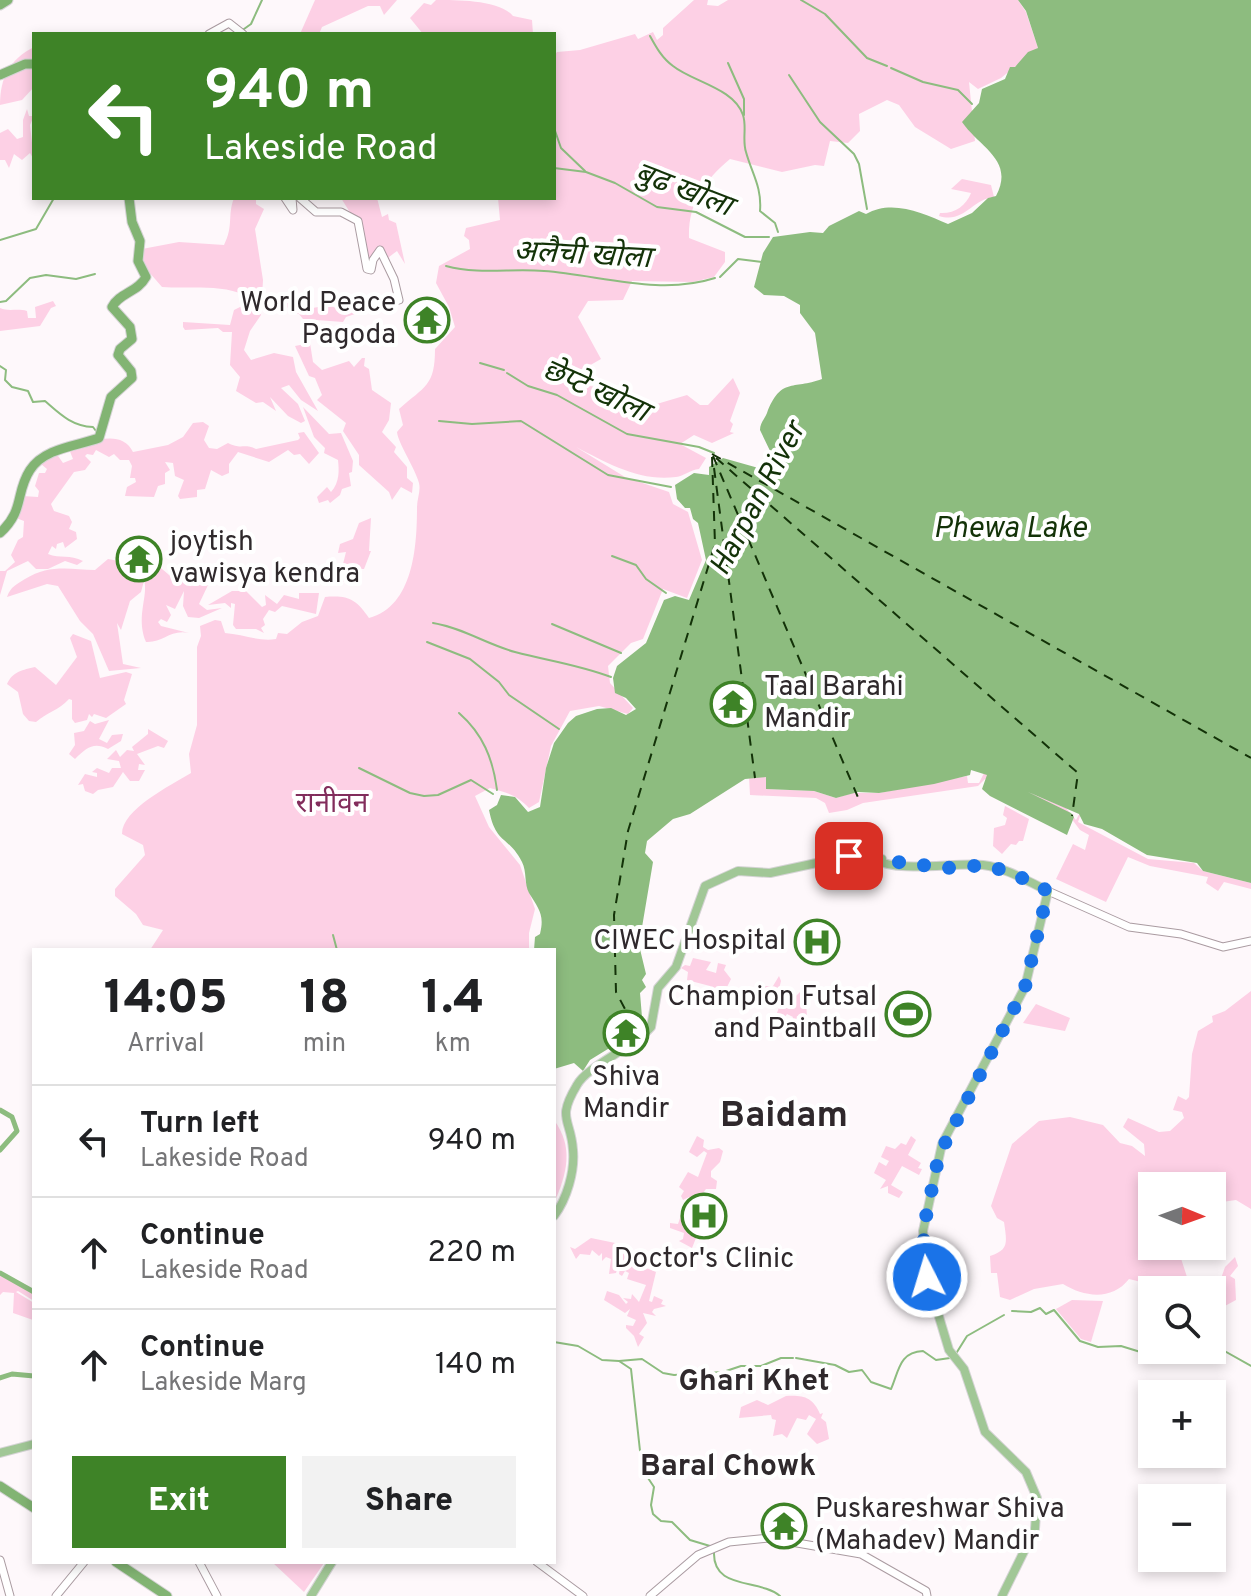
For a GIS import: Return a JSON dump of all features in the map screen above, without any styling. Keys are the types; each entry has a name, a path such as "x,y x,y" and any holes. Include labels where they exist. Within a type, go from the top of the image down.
{"highway":[{"path":"0,5 8,0"},
{"path":"0,75 32,64"},
{"path":"0,533 16,515 32,467 61,448 99,438 111,397 132,378 131,371 118,355 120,349 132,339 130,327 112,307 117,300 137,289 146,277 138,261 140,241 132,222 129,200"},
{"path":"0,1486 32,1507"},
{"path":"119,1564 167,1596"}],"main road":[{"path":"213,32 229,23 240,32"},
{"path":"286,200 293,210 292,200"},
{"path":"302,200 316,212 341,212 358,221 368,270 371,270 380,250 394,279 399,300 388,303"},
{"path":"556,1213 563,1202 571,1174 573,1148 564,1116 577,1084 651,1027 658,988 676,967 705,886 738,871 770,873 849,856 891,860 900,864 936,865 947,862 999,869 1048,894 1129,927 1181,934 1223,947 1251,941"},
{"path":"1004,1596 1038,1533 1041,1498 1030,1470 988,1431 967,1368 952,1348 929,1277 926,1232 947,1143 1028,988 1048,894"},
{"path":"0,1453 32,1445"},
{"path":"650,1596 687,1562 713,1548 732,1541 768,1538 861,1554 926,1591 927,1596"},
{"path":"0,1560 10,1596"},
{"path":"56,1596 82,1564"},
{"path":"200,1564 217,1596"},
{"path":"311,1596 331,1564"},
{"path":"540,1564 583,1596"}],"green space":[{"path":"315,0 397,0 384,15 380,6 368,6 322,27 320,32 301,32"},
{"path":"436,0 456,0 498,7 513,16 532,20 533,32 421,32 410,18 424,3 431,5"},
{"name":"रानीवन","path":"694,0 708,0 707,5 718,6 728,0 1018,0 1026,12 1038,48 1001,78 978,89 969,82 975,141 951,149 915,127 899,105 887,100 859,114 860,131 848,143 830,141 824,166 782,172 730,159 705,184 695,203 689,225 689,238 725,252 725,262 714,277 693,282 632,281 623,300 588,301 578,317 601,359 580,371 584,385 622,392 611,399 613,404 650,406 687,395 700,405 708,405 733,378 740,393 730,421 733,424 730,432 734,433 712,443 694,435 680,444 706,458 699,469 679,476 663,478 637,474 576,447 625,477 669,492 673,504 688,512 702,560 687,598 663,589 643,639 631,643 608,666 610,683 633,708 628,714 599,706 570,711 551,746 539,802 529,808 521,800 490,788 475,796 489,827 520,865 535,909 529,948 151,948 163,930 143,925 136,914 115,896 115,889 145,855 143,845 122,834 124,825 138,807 191,773 189,754 197,725 200,626 221,621 225,633 276,639 278,633 287,634 302,622 318,616 325,597 351,600 369,618 395,601 404,588 414,556 420,489 398,437 397,432 403,425 399,409 427,384 433,371 435,349 455,327 449,307 436,283 439,266 470,249 469,240 464,236 466,228 500,220 498,200 556,200 557,52 580,50 635,34 638,39 653,32 657,40 663,35 663,28"},
{"path":"32,48 32,89 22,100 0,105 4,78 12,64"},
{"path":"27,109 29,116 32,116 32,156 30,153 22,160 14,154 9,168 5,160 0,160 0,133 8,129 17,139 23,137 23,120"},
{"path":"962,179 991,185 994,197 955,217 939,216 940,213 959,208 969,198 971,193 951,189"},
{"path":"234,200 256,200 256,204 264,209 255,229 263,280 261,315 250,331 244,350 251,360 274,353 293,357 296,372 318,411 301,400 289,385 281,388 298,404 305,421 301,423 288,416 270,397 276,411 236,391 240,377 230,365 232,332 223,332 218,328 185,330 183,327 183,322 230,325 234,310 246,304 245,295 215,288 162,287 142,264 142,249 179,242 224,245"},
{"path":"342,200 378,200 382,217 388,214 389,220 396,223 405,264 397,251 389,257 391,269 378,247 371,267 364,253 364,235"},
{"path":"289,294 314,300 303,305 302,310 329,305 358,313 346,317 343,322 303,319 299,314 290,313 291,308 283,307 283,300"},
{"path":"53,301 56,306 51,308 40,326 0,331 0,308 27,311 28,318 36,318 35,307"},
{"path":"310,343 313,362 322,370 349,361 354,367 365,358 364,366 369,369 372,390 391,403 389,420 382,432 396,447 394,452 407,467 407,478 413,483 412,493 401,487 392,500 389,492 359,465 359,455 343,431 346,423 317,400 322,395 295,346"},
{"path":"303,407 329,434 341,433 353,461 352,472 349,473 351,486 342,489 330,503 328,500 319,503 317,497 327,487 331,492 334,488 338,460 324,453 325,448 314,437"},
{"path":"203,422 209,426 204,440 209,448 217,449 228,443 256,449 298,440 298,433 304,432 319,453 309,464 300,454 294,455 288,450 269,462 238,452 229,464 229,473 222,476 211,470 205,489 197,490 197,497 180,499 178,496 184,480 175,476 173,463 165,462 170,470 165,473 165,484 158,486 154,497 125,496 127,487 136,482 135,478 130,478 132,466 129,460 120,460 114,454 109,457 96,450 93,455 87,454 85,456 91,462 85,470 74,472 51,504 54,511 69,516 72,522 69,529 76,532 77,539 65,548 63,542 57,544 56,549 52,546 48,554 83,561 77,565 65,561 48,569 36,569 28,561 7,571 0,595 0,571 5,571 15,562 11,555 18,540 23,537 24,521 16,518 23,496 38,497 39,491 35,486 39,473 45,473 47,469 41,464 56,453 63,463 73,459 69,449 104,439 121,440 133,452 168,445 183,437 193,423"},
{"path":"371,518 371,551 364,569 359,569 341,584 351,565 343,564 346,552 338,553 340,544 353,539 359,523"},
{"path":"114,557 144,560 169,575 174,568 180,568 179,574 186,585 194,582 189,573 209,576 199,604 207,610 222,608 199,618 188,617 183,606 184,591 175,609 166,605 171,615 167,622 161,619 158,622 161,626 189,633 177,633 146,642 142,628 145,582 131,564"},
{"path":"108,559 130,566 144,581 141,592 130,601 121,630 117,623 123,664 141,668 109,671 93,634 80,621 58,586 47,584 7,597 14,586 34,574 59,568 95,570"},
{"path":"232,591 246,591 262,607 266,605 265,595 277,604 284,595 299,599 299,593 319,593 316,614 282,606 275,612 269,610 263,619 265,625 261,628 264,633 256,629 236,629 233,625 235,604 231,603 231,608 225,603 208,605"},
{"path":"73,634 91,641 100,678 126,672 132,674 124,700 126,704 106,718 89,714 87,720 75,723 72,719 72,700 69,699 36,722 29,721 23,714 18,692 7,684 9,680 22,670 35,667 56,685 77,657 70,638"},
{"path":"109,720 99,739 107,743 112,735 123,734 121,741 108,749 91,747 75,759 69,754 75,745 74,733 84,731 90,721 95,724"},
{"path":"148,729 168,741 164,748 158,746 137,754 145,765 139,764 138,770 145,770 139,781 130,781 123,772 113,787 93,794 85,791 83,784 78,785 85,774 97,777 97,773 92,772 97,768 109,773 112,768 121,768 119,761 107,759 116,750 120,757 127,750 134,751 132,747 148,734"},
{"path":"984,773 1066,808 1076,820 1084,805 1078,822 1148,859 1194,863 1203,871 1251,883 1251,889 1224,882 1218,891 1206,883 1208,877 1150,866 1128,857 1106,902 1056,879 1073,844 1085,850 1089,835 1080,830 1071,818 985,779 978,786 863,803 829,813 825,803 816,798 750,795 749,777 766,777 766,789 814,791 836,798 967,776 968,783 979,783"},
{"path":"1005,806 1029,819 1023,841 1011,844 1002,854 993,846 994,828 1005,825"},
{"path":"693,958 711,962 706,970 716,973 718,963 726,965 724,970 731,979 726,989 733,991 729,1003 710,991 710,986 687,980 688,972 681,968 690,966"},
{"path":"779,976 779,989 793,999 801,991 811,995 814,990 821,997 814,996 806,1002 807,1017 797,1016 795,1025 790,1024 793,1017 787,1014 774,1033 770,1031 780,1005 766,998 766,994 756,991 758,986 773,986"},
{"path":"1251,991 1251,1209 1236,1200 1226,1201 1226,1172 1138,1172 1138,1260 1182,1260 1187,1276 1138,1276 1138,1281 1129,1279 1114,1291 1098,1295 1080,1292 1063,1284 1034,1289 1010,1300 1000,1297 997,1273 991,1273 990,1256 1004,1248 1006,1235 1004,1222 997,1218 991,1206 1012,1144 1039,1121 1070,1117 1103,1125 1120,1143 1132,1146 1145,1156 1144,1144 1123,1127 1128,1118 1159,1132 1170,1131 1184,1118 1182,1112 1173,1110 1178,1096 1186,1100 1189,1097 1192,1054 1198,1031 1213,1022 1212,1016 1225,1011"},
{"path":"1036,1004 1070,1018 1065,1031 1023,1023"},
{"path":"556,1123 566,1150 562,1182 556,1198"},
{"path":"697,1136 704,1140 703,1147 708,1150 719,1148 723,1151 720,1162 711,1171 711,1177 717,1181 716,1189 706,1189 700,1197 696,1197 694,1205 689,1206 689,1197 683,1200 681,1196 684,1191 679,1187 688,1172 698,1177 707,1153 704,1151 697,1157 689,1152"},
{"path":"911,1136 916,1140 908,1155 921,1163 918,1168 922,1169 919,1175 902,1166 891,1185 903,1192 899,1198 888,1193 888,1186 880,1189 886,1180 874,1173 879,1162 886,1166 889,1161 881,1157 886,1146 895,1149 901,1143 906,1145"},
{"path":"683,1209 695,1211 700,1217 691,1222 700,1237 696,1238 692,1248 679,1241 684,1233 670,1228 670,1223 678,1224"},
{"path":"591,1238 620,1244 619,1251 624,1248 624,1255 635,1259 637,1255 642,1257 639,1265 656,1272 649,1301 652,1302 654,1296 663,1300 661,1304 666,1306 654,1309 652,1312 656,1316 643,1313 647,1323 639,1334 644,1337 638,1347 634,1336 626,1328 626,1325 633,1326 636,1320 627,1316 630,1309 625,1313 604,1300 607,1291 619,1295 626,1304 628,1302 623,1298 631,1299 632,1294 639,1302 646,1285 627,1279 629,1273 625,1271 622,1276 619,1274 618,1266 616,1273 609,1274 611,1259 606,1257 602,1261 602,1253 599,1256 592,1250 590,1255 580,1254 576,1259 570,1247 575,1249"},
{"path":"1235,1257 1238,1266 1230,1276 1235,1279 1236,1300 1226,1305 1226,1276 1222,1276 1225,1267"},
{"path":"0,1275 32,1292 32,1300 16,1292 32,1302 32,1320 13,1313 14,1293 3,1292 0,1295"},
{"path":"1072,1300 1103,1301 1091,1342 1081,1339 1056,1309"},
{"path":"786,1396 811,1401 820,1414 823,1413 821,1418 826,1422 829,1439 817,1444 807,1434 816,1419 809,1415 806,1420 797,1418 787,1438 782,1434 773,1436 776,1420 771,1415 739,1418 741,1407 757,1400 768,1405"},
{"path":"274,1564 323,1564 304,1592"}],"water":[{"name":"Phewa Lake","path":"1018,0 1251,0 1251,883 1203,871 1197,863 1147,855 1102,829 1084,824 1079,814 1028,792 1071,813 1074,817 1067,835 990,796 982,789 987,775 971,770 970,775 934,784 879,793 858,792 836,798 814,791 766,789 766,777 745,779 690,814 673,819 647,841 645,853 653,862 639,945 646,974 642,980 646,987 640,993 642,1017 633,1019 631,1029 623,1031 621,1046 616,1044 590,1060 583,1071 574,1063 556,1068 556,948 534,948 535,937 540,934 540,912 527,889 522,862 495,829 489,810 497,805 501,795 515,797 528,812 540,807 546,768 554,743 576,716 611,708 626,715 636,709 626,698 615,693 613,678 617,666 646,643 664,600 675,596 689,600 706,560 698,523 693,519 690,508 685,508 677,499 675,485 694,473 709,475 709,467 723,458 762,469 772,455 760,430 761,423 777,394 788,387 822,379 815,333 800,313 800,305 784,296 764,295 754,287 763,253 773,237 823,233 829,226 859,211 866,214 886,208 907,209 948,224 972,213 988,198 996,196 1001,184 998,164 962,122 979,103 982,89 1005,79 1010,67 1015,67 1028,52 1038,48 1026,11"}],"waterway":[{"path":"244,29 251,24 262,0"},
{"path":"801,0 825,14 867,58 887,66"},
{"path":"650,36 662,56 673,66 722,92 738,106 743,115 745,147 758,188 760,211 775,223 778,232"},
{"path":"728,63 744,99 744,115"},
{"path":"891,68 923,82 958,90 972,104"},
{"path":"789,75 820,122 854,154 859,164 867,209"},
{"name":"बुढ खोला","path":"556,134 561,148 585,171"},
{"name":"बुढ खोला","path":"556,168 586,172 615,183 657,207 696,212 745,237 769,237"},
{"path":"0,240 36,229 53,200"},
{"path":"720,277 738,259 762,262"},
{"name":"अलैची खोला","path":"446,266 471,270 544,271 651,285 694,283 715,278"},
{"path":"0,302 6,301 30,278 46,275 76,279 95,274"},
{"name":"छेप्टे खोला","path":"480,363 504,370"},
{"path":"0,366 6,370 5,380 12,387 28,391 33,402 45,401 66,418 93,427 96,431"},
{"name":"छेप्टे खोला","path":"507,373 528,386 557,395 627,434 699,447 714,453"},
{"path":"439,421 472,424 521,421 608,475 671,487"},
{"path":"612,556 636,565 646,579 666,593"},
{"path":"433,623 515,652 611,677"},
{"path":"552,624 621,653"},
{"path":"427,642 470,659 499,682 509,695 559,729"},
{"path":"459,713 486,748 497,790"},
{"path":"359,768 410,793 424,796 438,795 471,780 493,794"},
{"path":"333,935 336,948"},
{"path":"0,1110 12,1117 17,1131 0,1150"},
{"path":"0,1273 32,1291"},
{"path":"1012,1311 1031,1312 1040,1308 1046,1314 1054,1310 1080,1341 1098,1347 1121,1346 1138,1351"},
{"path":"957,1352 967,1336 1004,1315"},
{"path":"556,1342 578,1346 602,1360 619,1361 631,1369 642,1469 654,1487 653,1514 661,1521 672,1522 690,1540 710,1546"},
{"path":"796,1358 835,1365 849,1372 862,1370 871,1382 891,1389 901,1364 909,1355 923,1351 936,1360 950,1358"},
{"path":"1226,1352 1251,1366"},
{"path":"619,1361 642,1359 663,1373 674,1375 723,1372 793,1358"},
{"path":"0,1378 12,1374 32,1376"},
{"path":"714,1551 715,1564 728,1578 780,1596"}],"ferry route":[{"path":"712,454 1251,758"},
{"path":"638,1021 625,1009 616,992 614,915 628,831 715,544 712,456"},
{"path":"713,456 860,802"},
{"path":"716,458 1078,773 1072,816"},
{"path":"714,468 755,778"}],"place":[{"name":"World Peace Pagoda","path":"427,320"},
{"name":"joytish vawisya kendra","path":"139,559"},
{"name":"Taal Barahi Mandir","path":"733,704"},
{"name":"CIWEC Hospital","path":"817,942"},
{"name":"Champion Futsal and Paintball","path":"908,1014"},
{"name":"Shiva Mandir","path":"626,1033"},
{"name":"Doctor's Clinic","path":"704,1216"},
{"name":"Puskareshwar Shiva (Mahadev) Mandir","path":"784,1526"}],"district":[{"name":"Baidam","path":"784,1117"},
{"name":"Ghari Khet","path":"754,1382"},
{"name":"Baral Chowk","path":"728,1467"}],"route":[{"path":"849,856 947,868 986,865 1012,873 1048,891 1025,987 943,1141 923,1231 927,1277"}],"water label":[{"name":"Harpan River","path":"759,499"}]}
